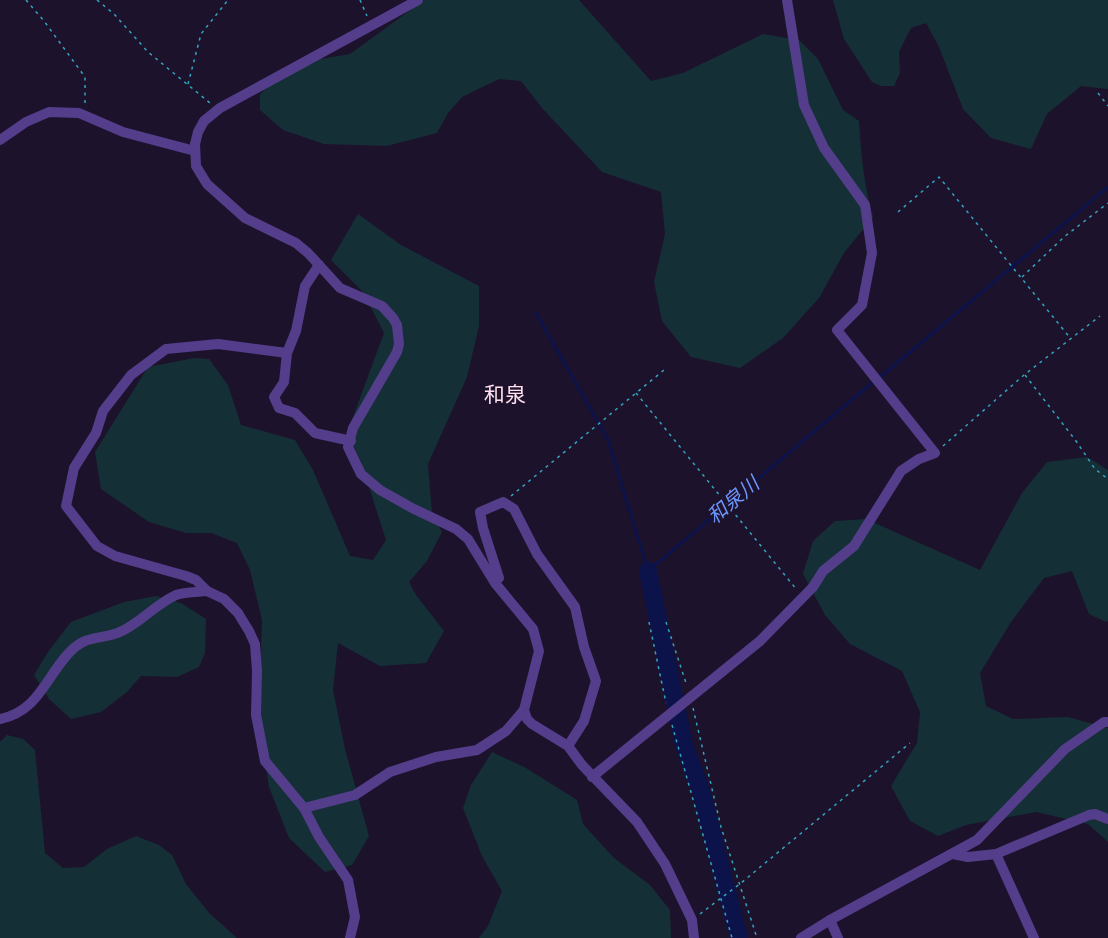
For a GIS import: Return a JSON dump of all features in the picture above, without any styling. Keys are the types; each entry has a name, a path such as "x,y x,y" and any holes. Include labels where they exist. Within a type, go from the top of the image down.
{"street":[{"path":"304,808 356,795 390,772 436,757 477,750 506,731 524,710 539,651 537,636 533,629 495,583 468,539 447,524 380,490 356,466 348,447 353,428 397,352 399,336 393,318 382,306 346,291 333,282 296,243 245,218 207,184 196,166 195,151 198,132 204,121 218,110 418,0"},
{"path":"592,777 760,641 813,587 823,571 854,546 901,471 919,459 935,453 837,330 861,304 872,254 865,204 824,148 804,105 787,0"},
{"path":"0,140 26,122 49,112 79,113 123,132 195,151"},
{"path":"319,265 305,286 296,331 287,353 284,382 274,397 279,408 296,413 315,433 350,441"},
{"path":"287,353 218,344 166,349 131,375 103,411 96,433 74,468 66,506 97,546 115,556 196,580 207,591 224,599 238,613 255,644 257,671 255,715 265,761 304,808 319,837 348,880 355,917 350,938"},
{"path":"499,578 480,512 503,502 514,509 537,554 575,607 584,647 596,681 584,721 568,746"},
{"path":"0,719 12,716 25,708 39,695 68,654 85,639 121,632 177,595 207,591"},
{"path":"524,710 527,719 532,724 568,746 592,777 646,834 665,864 692,920 694,938"},
{"path":"801,938 977,840 1065,749 1104,722 1108,722"},
{"path":"953,854 968,857 996,854 1089,814 1108,819"},
{"path":"996,854 1034,938"},
{"path":"830,920 838,938"}],"path":[{"path":"26,0 85,77 84,115"},
{"path":"97,0 114,14 148,52 218,110"},
{"path":"188,85 201,34 228,0"},
{"path":"360,0 371,25"},
{"path":"1098,93 1108,106"},
{"path":"898,212 939,177 1071,339"},
{"path":"1021,278 1064,237 1108,203"},
{"path":"935,453 1024,375 1100,316"},
{"path":"503,502 664,370"},
{"path":"1024,375 1095,469 1108,479"},
{"path":"636,393 803,597"},
{"path":"649,622 669,716 732,938"},
{"path":"666,622 691,698 721,827 757,938"},
{"path":"692,920 741,883 910,743"}],"green space":[{"path":"424,0 579,0 651,81 683,73 763,34 799,40 818,59 843,110 859,121 863,170 873,217 844,253 819,298 783,338 740,368 691,357 662,321 654,282 665,234 661,192 602,172 542,108 521,81 499,79 462,97 448,113 437,133 387,146 324,144 283,130 260,110 260,94 292,64 350,54"},
{"path":"833,0 1108,0 1108,89 1081,86 1047,114 1031,149 991,138 963,109 939,47 926,23 911,28 899,52 900,73 894,86 881,86 872,82 844,39"},
{"path":"358,214 401,245 479,286 479,326 467,377 428,464 432,514 442,532 427,561 409,582 416,595 444,631 426,663 380,666 338,643 333,690 345,749 369,836 352,865 325,872 289,838 269,787 259,722 262,620 250,570 237,543 211,533 186,533 149,522 101,489 95,452 148,367 194,358 209,359 228,385 241,425 295,440 313,470 350,556 373,560 386,540 361,462 347,433 384,333 363,292 331,260"},
{"path":"1087,457 1108,470 1108,621 1089,614 1072,571 1044,578 1011,622 980,673 986,706 1013,719 1068,717 1108,728 1108,842 1088,824 1036,812 966,825 938,836 910,821 891,786 917,743 920,712 902,671 850,644 825,615 803,574 813,541 835,521 866,519 980,570 1022,493 1047,462"},
{"path":"156,596 181,603 206,619 205,653 199,667 177,677 141,676 127,692 101,712 71,719 49,699 34,675 48,652 71,622 124,602"},
{"path":"7,735 23,739 35,750 45,853 63,868 84,867 107,849 136,836 159,845 172,855 186,884 209,913 237,938 0,938 0,742"},
{"path":"492,752 526,768 577,800 583,824 614,858 650,885 670,910 671,938 479,938 488,926 502,891 482,856 463,808 471,785"}],"waterway":[{"name":"和泉川","path":"879,378 1108,187"},
{"name":"和泉川","path":"536,313 608,440 648,571 873,382"},
{"name":"和泉川","path":"648,571 684,745 701,791 739,938"}],"district":[{"name":"和泉","path":"505,395"}]}
